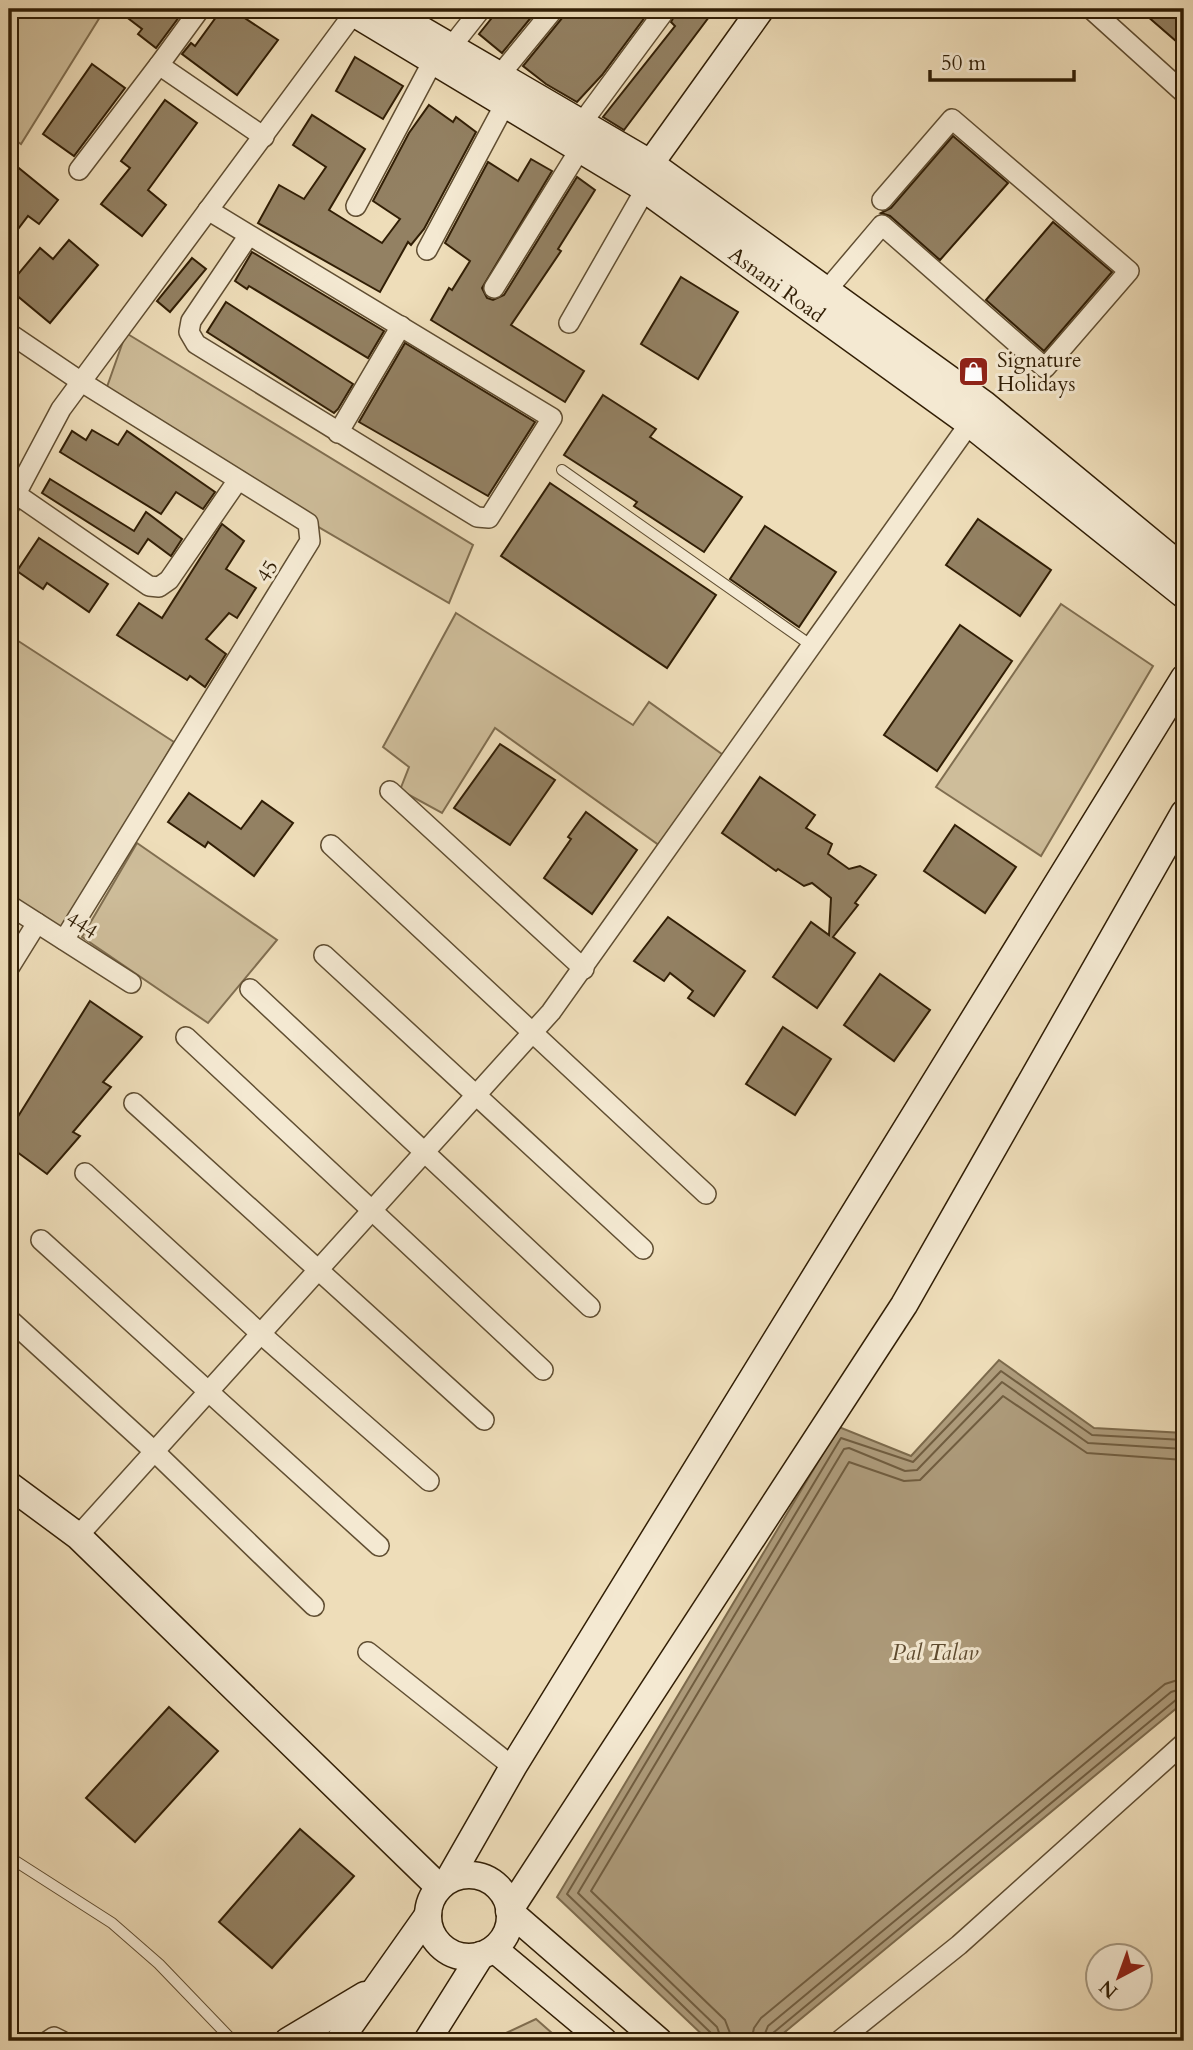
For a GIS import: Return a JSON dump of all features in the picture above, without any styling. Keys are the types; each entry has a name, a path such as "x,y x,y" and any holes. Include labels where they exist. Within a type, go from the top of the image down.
{"street":[{"path":"79,170 200,9"},
{"name":"Asnani Road","path":"386,9 505,104 580,136"},
{"path":"356,206 442,54 481,9"},
{"path":"499,76 554,9"},
{"path":"494,288 580,136 666,9"},
{"path":"569,323 644,179 761,9"},
{"path":"238,480 169,580 159,587 149,586 12,500 50,428 80,381 264,137 352,10"},
{"name":"Asnani Road","path":"352,10 442,54 499,76 580,136 977,414 1184,569"},
{"path":"1101,12 1180,81"},
{"path":"159,65 264,137"},
{"path":"427,250 505,104"},
{"path":"827,290 882,225 1045,368 1129,271 952,119 882,200"},
{"name":"Asnani Road","path":"644,179 827,290 977,414 1184,595"},
{"path":"208,210 552,418 489,518 477,517 196,344 189,332 191,321 249,235"},
{"path":"338,433 401,326"},
{"name":"45","path":"9,332 80,381 308,523 310,541 64,940"},
{"path":"78,1536 475,1097 584,969 977,414"},
{"path":"339,2041 428,1915 432,1898 444,1883 1184,678"},
{"path":"390,791 584,969"},
{"path":"427,2041 488,1952 503,1938 509,1911 904,1305 1184,813"},
{"path":"331,845 706,1194"},
{"name":"444","path":"9,905 131,983"},
{"path":"9,968 37,923"},
{"path":"324,954 475,1097 643,1249"},
{"path":"250,989 590,1307"},
{"path":"186,1037 543,1370"},
{"path":"134,1103 317,1272 484,1420"},
{"path":"85,1173 261,1334 429,1481"},
{"path":"41,1240 210,1390 379,1546"},
{"path":"9,1319 155,1452 314,1606"},
{"path":"9,1485 78,1536 444,1883"},
{"path":"368,1652 513,1767"},
{"path":"839,2041 959,1945 1184,1744"},
{"path":"444,1883 462,1875 487,1879 505,1898 509,1911 659,2041"},
{"path":"428,1915 432,1936 441,1947 460,1956 488,1952 604,2041"},
{"path":"288,2041 372,1991"},
{"path":"48,2041 54,2037 62,2041"}],"lane":[{"path":"562,470 813,646"},
{"path":"9,1857 112,1923 159,1964 233,2041"}],"shaded area":[{"path":"9,9 105,9 21,144 9,136"},
{"path":"126,333 473,545 449,603 102,401"},
{"path":"1061,604 1153,666 1041,856 936,787"},
{"path":"456,613 633,725 649,702 726,757 663,848 495,728 442,813 400,790 409,767 383,747"},
{"path":"9,635 174,742 65,934 9,899"},
{"path":"137,843 277,940 208,1023 82,937"},
{"path":"536,2019 561,2041 489,2041"}],"water":[{"name":"Pal Talav","path":"999,1360 1094,1428 1184,1433 1184,1702 774,2041 709,2041 557,1897 839,1427 911,1456"}],"building":[{"path":"116,9 185,9 156,48 138,34 142,29"},
{"path":"222,9 231,9 278,40 237,95 182,54 191,43 195,46"},
{"path":"499,9 538,9 502,53 479,34"},
{"path":"566,9 651,9 602,75 577,102 546,84 523,66 563,17"},
{"path":"678,9 715,9 624,130 603,117 675,26 671,22"},
{"path":"1139,9 1184,9 1184,48"},
{"path":"355,57 403,86 383,119 336,91"},
{"path":"92,64 125,88 74,156 43,134"},
{"path":"165,100 197,123 148,190 166,205 142,236 101,204 130,168 121,161"},
{"path":"429,105 453,122 456,117 476,132 424,229 411,245 408,242 380,292 258,223 279,185 304,199 326,167 293,145 312,115 365,149 329,210 382,243 400,219 373,201 409,133"},
{"path":"953,136 1008,183 940,260 890,216 881,213 891,208"},
{"path":"531,159 552,171 482,288 487,298 493,300 504,295 577,177 595,190 558,249 561,251 511,325 584,371 565,402 431,320 449,288 452,290 470,261 445,243 488,162 518,181"},
{"path":"9,160 58,200 39,224 28,216 9,241"},
{"path":"1053,222 1112,272 1044,351 986,300"},
{"path":"69,240 98,265 50,323 9,289 9,285 40,248 53,259"},
{"path":"252,252 384,331 368,358 249,286 247,289 235,281"},
{"path":"192,258 206,269 170,312 157,301"},
{"path":"681,277 738,312 698,379 641,344"},
{"path":"226,302 353,384 338,409 334,413 207,332"},
{"path":"405,343 535,422 488,496 359,422"},
{"path":"603,395 656,429 650,437 742,497 704,552 634,506 637,502 564,455"},
{"path":"92,430 118,445 127,431 215,492 203,509 176,492 161,514 60,452 72,431 86,440"},
{"path":"50,479 134,531 146,512 182,539 171,556 148,539 138,554 42,493"},
{"path":"550,483 716,595 667,668 501,556"},
{"path":"978,519 1051,570 1020,616 946,565"},
{"path":"222,524 244,541 226,569 256,588 237,618 229,613 206,639 226,654 205,687 190,676 187,680 117,635 139,603 162,618"},
{"path":"765,526 836,572 799,627 730,579"},
{"path":"39,538 108,584 89,612 47,583 43,589 17,571"},
{"path":"960,625 1012,661 937,771 884,735"},
{"path":"500,744 555,780 510,845 454,808"},
{"path":"760,777 815,815 806,828 832,844 828,854 849,869 860,866 876,875 855,903 858,905 833,937 855,953 817,1008 773,977 811,922 829,935 831,898 812,883 804,886 778,869 776,871 722,833"},
{"path":"189,793 241,829 262,801 293,823 254,876 208,842 205,847 168,822"},
{"path":"586,812 637,850 592,914 544,878"},
{"path":"955,825 1016,867 985,913 924,871"},
{"path":"668,917 745,971 714,1016 688,998 693,991 670,973 664,981 634,961"},
{"path":"880,974 930,1010 894,1061 844,1025"},
{"path":"90,1001 142,1037 103,1082 111,1087 73,1132 80,1136 47,1174 9,1146 9,1131"},
{"path":"783,1027 831,1059 795,1115 746,1084"},
{"path":"169,1707 218,1751 135,1842 86,1798"},
{"path":"300,1829 354,1876 272,1968 219,1922"}],"place":[{"name":"Signature Holidays","path":"974,372"}]}
